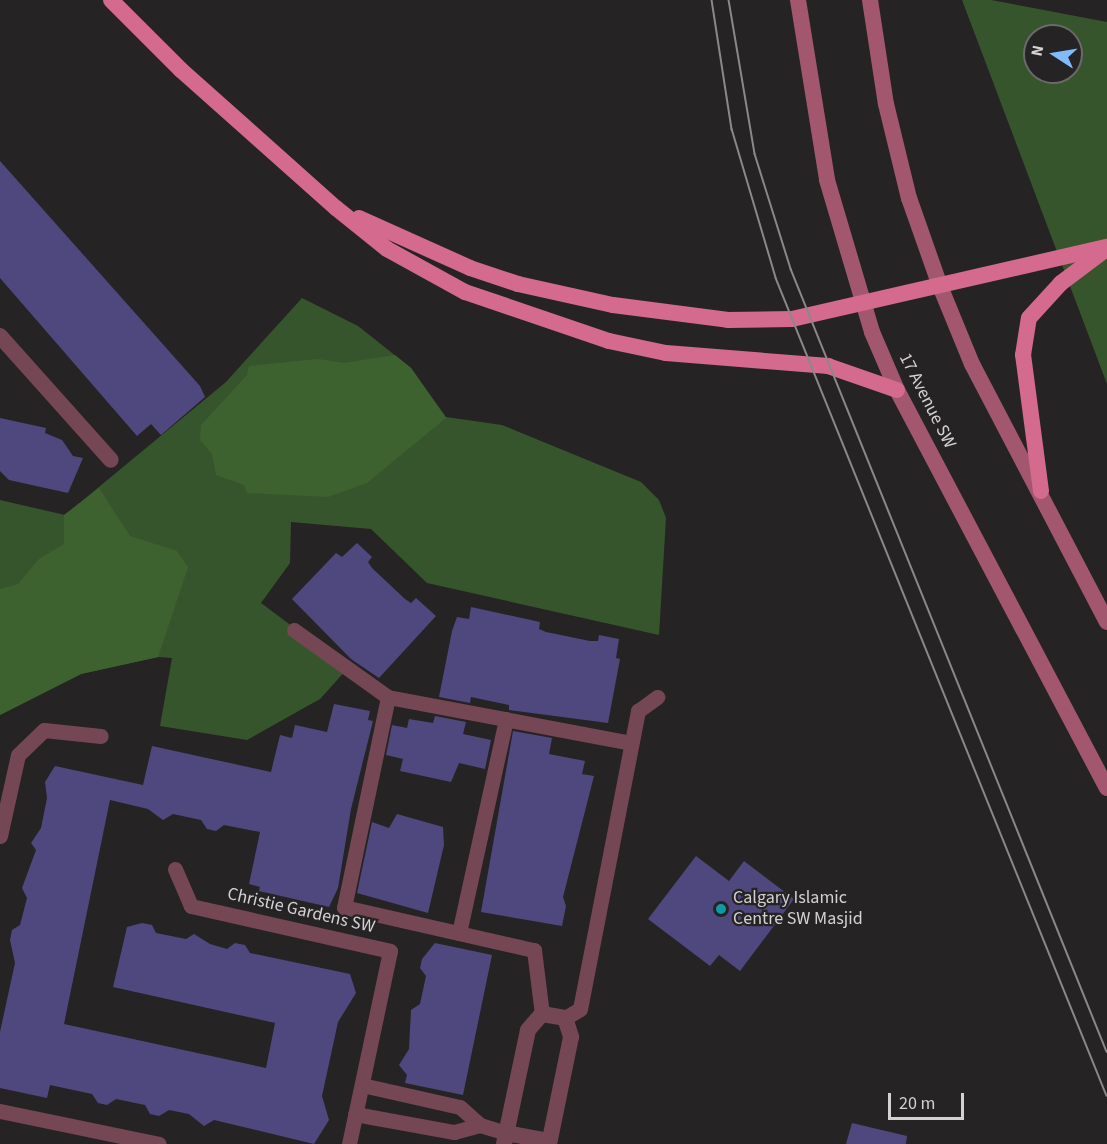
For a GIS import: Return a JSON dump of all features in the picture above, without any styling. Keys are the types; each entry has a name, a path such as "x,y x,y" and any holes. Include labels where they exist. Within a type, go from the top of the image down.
{"highway":[{"path":"111,0 181,70 336,208 409,263 465,292 556,327 666,353 828,366 897,390"},
{"path":"336,208 470,268 613,305 728,320 792,319 1107,248"},
{"path":"1041,491 1023,355 1029,318 1052,291 1107,248"}],"main road":[{"name":"17 Avenue SW","path":"798,0 827,180 862,303 897,390 1107,788"},
{"path":"871,3 886,104 909,198 940,286 972,364 1041,491 1107,622"}],"street":[{"path":"0,336 111,460"},
{"path":"542,1014 565,1018 571,1037 553,1143 505,1138 528,1030 542,1014"}],"lane":[{"path":"294,630 388,697 631,743"},
{"path":"388,697 344,907 534,950 542,1014"},
{"path":"565,1018 580,1009 638,711 657,697"},
{"path":"459,933 506,719"},
{"path":"0,836 18,755 35,738 44,730 101,736"},
{"name":"Christie Gardens SW","path":"175,869 191,906 390,951 349,1144"},
{"path":"362,1085 460,1107 480,1125 505,1138"},
{"path":"0,1111 159,1144"},
{"path":"356,1114 454,1132 480,1125"}],"green space":[{"path":"962,0 991,0 1107,22 1107,384"},
{"path":"302,298 358,326 411,368 446,417 502,425 641,482 659,500 666,518 659,635 427,583 371,529 291,522 290,563 261,603 348,668 320,699 247,740 160,726 172,658 158,657 81,674 0,715 0,500 65,515 226,382"},
{"path":"395,355 411,368 446,418 367,483 328,497 247,493 244,485 216,475 212,454 200,440 201,425 247,375 249,366 318,359 344,363"},
{"path":"99,488 130,536 177,551 188,567 158,657 81,674 0,715 0,589 18,584 39,559 64,544 64,515"}],"building":[{"path":"0,161 200,386 205,397 161,435 151,424 137,436 0,278"},
{"path":"0,418 46,428 45,433 62,440 73,456 83,458 68,493 9,480 0,471"},
{"path":"357,543 372,557 368,562 372,568 405,599 411,603 416,598 436,616 379,678 351,659 292,599 336,553 342,557"},
{"path":"471,607 540,622 539,629 546,632 590,641 598,641 599,635 619,639 616,658 620,659 608,723 509,710 509,705 471,697 470,703 439,697 452,631 457,617 469,619"},
{"path":"334,704 370,711 368,720 373,721 351,809 338,888 329,907 259,891 260,887 249,884 260,832 224,825 216,831 207,829 201,820 173,814 163,820 148,809 110,800 64,1024 266,1068 275,1023 113,987 127,927 142,923 152,925 156,933 186,939 194,934 210,944 227,949 235,943 245,945 250,953 350,974 356,993 338,1022 322,1096 329,1120 314,1144 214,1120 204,1126 189,1114 169,1110 159,1116 150,1114 145,1105 116,1099 107,1105 98,1103 92,1094 50,1085 47,1098 0,1088 0,1032 15,963 10,940 12,930 20,925 27,898 22,888 36,850 31,843 41,828 47,798 45,782 55,766 143,785 152,746 271,772 280,735 292,738 295,725 327,732"},
{"path":"435,716 466,722 463,734 491,740 485,769 459,763 451,782 400,771 403,759 386,755 392,725 407,728 409,719 433,723"},
{"path":"513,731 552,738 549,754 585,761 582,774 594,776 563,897 566,906 562,926 481,912"},
{"path":"397,814 443,827 444,845 428,913 357,893 372,822 389,828"},
{"name":"Calgary Islamic Centre SW Masjid","path":"696,856 729,881 744,861 794,899 740,971 719,955 710,966 648,919"},
{"path":"435,943 492,955 463,1095 405,1083 407,1075 399,1065 409,1049 411,1010 420,1004 426,976 420,968 422,959"},
{"path":"852,1123 907,1136 906,1144 846,1144"}],"tram line":[{"path":"712,0 732,129 776,278 1107,1096"},
{"path":"729,0 755,154 791,269 1107,1052"}],"place":[{"name":"Calgary Islamic Centre SW Masjid","path":"721,909"}]}
